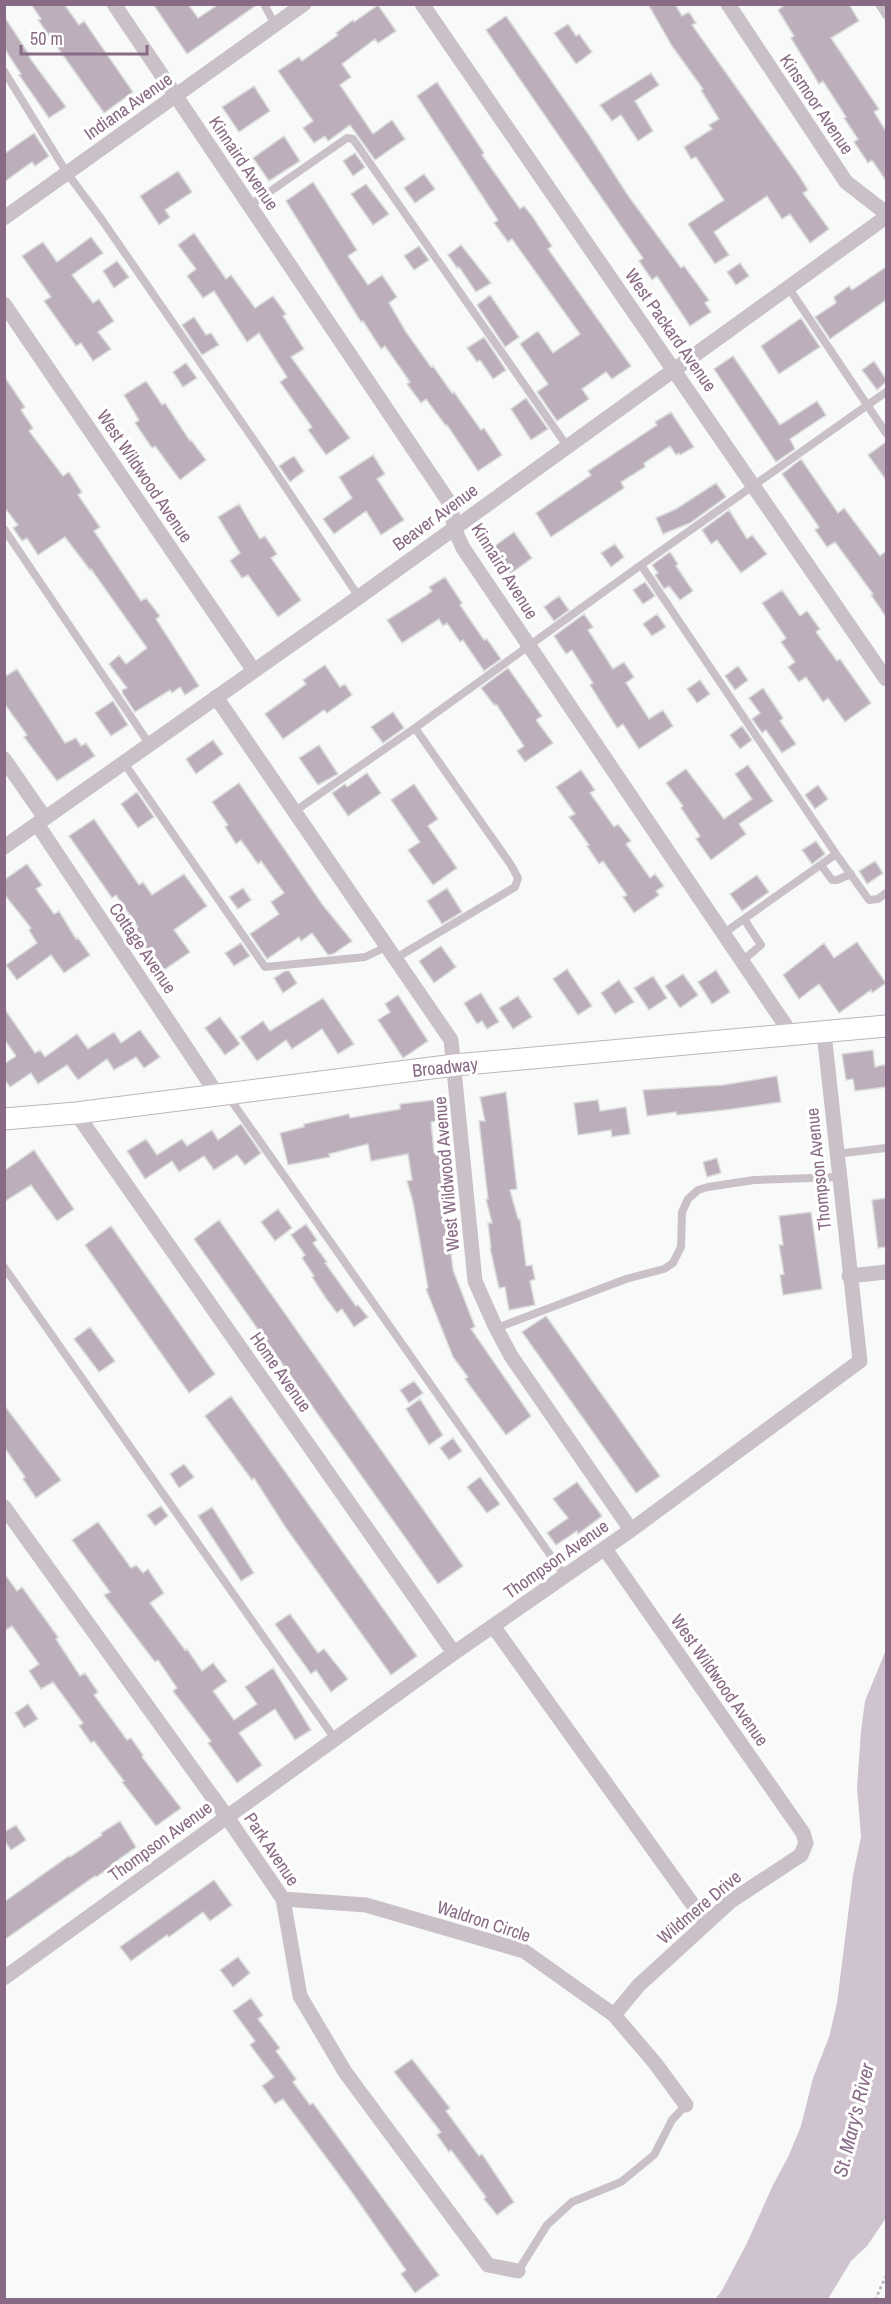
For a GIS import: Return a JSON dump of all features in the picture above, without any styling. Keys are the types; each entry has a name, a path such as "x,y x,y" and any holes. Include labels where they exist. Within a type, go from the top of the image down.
{"main road":[{"name":"Broadway","path":"4,1119 76,1113 455,1065 886,1026"}],"street":[{"name":"Kinnaird Avenue","path":"114,4 451,505 454,528 464,548 792,1035"},
{"name":"Indiana Avenue","path":"4,218 303,4"},
{"name":"West Packard Avenue","path":"422,4 886,679"},
{"name":"Kinsmoor Avenue","path":"728,4 846,182 886,215"},
{"name":"Beaver Avenue","path":"4,847 359,597 886,215"},
{"name":"West Wildwood Avenue","path":"4,304 254,671"},
{"name":"West Wildwood Avenue","path":"216,698 451,1040 476,1281 511,1356 631,1530"},
{"name":"Cottage Avenue","path":"4,759 41,821 221,1094"},
{"name":"Thompson Avenue","path":"4,1978 454,1653 605,1549 860,1361 824,1033"},
{"name":"Home Avenue","path":"76,1113 454,1653"},
{"path":"849,1276 886,1272"},
{"name":"Park Avenue","path":"4,1507 227,1817 283,1899 300,1996 345,2072 488,2265 518,2271"},
{"name":"West Wildwood Avenue","path":"605,1549 803,1833"},
{"path":"493,1626 706,1923"},
{"name":"Wildmere Drive","path":"614,2015 639,1984 706,1923 732,1901 801,1855 806,1844 803,1833"},
{"name":"Waldron Circle","path":"283,1899 366,1905 524,1951 614,2015 656,2063 686,2105"}],"lane":[{"path":"264,4 275,25"},
{"path":"879,4 886,15"},
{"path":"4,71 67,173 108,228 359,597"},
{"path":"249,206 347,138 353,139 567,446"},
{"path":"788,288 886,433"},
{"path":"295,811 415,728 753,484 886,392"},
{"path":"4,529 150,745"},
{"path":"641,565 869,900 878,899 886,893"},
{"path":"124,763 265,967 365,957 392,952 515,887 518,878 415,728"},
{"path":"724,933 837,854"},
{"path":"821,865 832,880 851,874"},
{"path":"742,961 761,945 744,919"},
{"path":"221,1094 565,1576"},
{"path":"836,1154 886,1148"},
{"path":"497,1328 626,1279 664,1269 673,1263 681,1247 682,1212 688,1199 698,1190 754,1180 839,1177"},
{"path":"4,1267 335,1739"},
{"path":"518,2271 547,2225 572,2202 621,2182 654,2156 672,2120 686,2105"}],"path":[{"path":"875,2300 886,2276"}],"water":[{"name":"St. Mary's River","path":"886,1650 886,2218 867,2246 851,2261 828,2299 715,2299 746,2245 788,2157 801,2126 813,2078 829,2037 837,2003 853,1875 861,1837 857,1787 865,1701"}],"building":[{"path":"31,4 64,4 79,25 84,21 133,92 104,113 38,20 41,19"},
{"path":"153,4 188,4 198,18 219,4 258,4 187,54"},
{"path":"648,4 675,4 682,16 689,12 696,23 692,25 800,177 808,190 803,193 829,229 810,243 790,214 782,219 767,196 714,232 729,255 715,264 688,224 724,200 696,157 691,159 684,147 712,129 709,125 719,119 701,90 703,89 672,46"},
{"path":"786,4 849,4 859,21 831,38 879,109 874,112 886,131 886,181 872,160 868,163 854,142 858,139 844,118 846,117 823,81 819,84 791,38 794,36 778,10"},
{"path":"378,5 396,31 378,43 375,39 342,64 351,77 340,85 373,134 392,120 405,139 375,160 350,125 328,141 325,136 314,143 303,128 313,121 278,71 299,57 302,61 338,35 336,33 353,20 354,22"},
{"path":"4,16 29,57 66,107 49,118 19,75 21,74 4,48"},
{"path":"506,16 627,194 681,268 684,266 709,300 705,303 711,312 690,326 657,276 652,280 639,261 643,258 486,30"},
{"path":"568,24 576,36 579,34 592,52 576,64 554,33"},
{"path":"651,73 659,85 635,101 653,131 638,141 621,115 612,121 600,105"},
{"path":"437,82 484,153 482,155 520,209 524,206 532,216 552,246 548,249 631,366 612,379 606,372 582,389 589,399 557,421 537,392 548,384 520,344 538,331 553,353 580,334 512,239 508,242 494,223 498,220 417,96"},
{"path":"254,86 270,111 239,132 222,107"},
{"path":"34,133 49,156 35,166 32,162 4,182 4,154"},
{"path":"284,136 300,161 269,181 253,158"},
{"path":"355,153 365,167 353,176 343,161"},
{"path":"178,171 192,192 165,210 170,217 159,225 140,196"},
{"path":"424,174 435,189 415,203 404,188"},
{"path":"313,182 357,250 348,256 368,285 382,275 397,297 389,303 406,332 481,430 484,428 502,455 478,471 447,425 426,399 421,403 407,384 410,382 385,346 381,349 363,321 361,322 286,201"},
{"path":"366,184 389,214 373,225 351,194"},
{"path":"194,233 226,279 231,275 255,308 273,296 286,314 283,316 304,349 291,357 350,438 326,455 308,430 312,427 280,382 287,377 259,333 247,342 214,291 203,298 187,276 196,269 178,245"},
{"path":"91,237 103,253 72,275 93,303 99,299 114,321 98,332 111,349 93,361 81,343 76,346 44,301 51,297 22,256 43,242 57,262"},
{"path":"461,245 491,283 476,292 448,255"},
{"path":"419,246 429,260 414,270 404,256"},
{"path":"117,261 129,277 114,288 103,271"},
{"path":"740,263 749,276 736,285 727,272"},
{"path":"886,267 886,300 830,339 815,317 836,303 834,297 849,286 852,290"},
{"path":"490,295 519,337 505,347 477,305"},
{"path":"194,317 206,335 211,333 219,345 202,355 182,325"},
{"path":"801,318 820,347 779,374 761,346"},
{"path":"484,337 506,370 493,379 480,360 477,362 467,348"},
{"path":"733,356 780,425 817,401 826,415 790,439 795,449 776,462 714,369"},
{"path":"874,361 886,379 886,382 877,390 862,370"},
{"path":"186,363 197,378 183,387 173,372"},
{"path":"4,376 25,407 21,410 33,428 29,431 63,476 69,472 82,492 78,495 100,527 94,531 141,601 146,598 160,616 156,619 199,686 185,695 180,687 172,693 170,690 135,712 123,694 122,690 127,688 109,664 119,655 126,664 147,648 91,569 65,537 38,555 27,538 22,541 13,528 18,525 4,507"},
{"path":"146,381 162,405 165,403 190,441 206,460 180,480 155,446 152,448 135,423 139,420 124,395"},
{"path":"526,398 548,429 531,440 511,409"},
{"path":"671,412 694,447 676,455 670,446 644,463 645,467 621,482 624,488 551,537 536,513 591,475 588,471 657,425 655,422"},
{"path":"886,442 886,480 868,455"},
{"path":"373,455 385,474 377,479 404,520 381,535 366,511 334,534 323,519 352,498 339,477"},
{"path":"294,456 304,471 290,482 279,466"},
{"path":"801,459 838,513 844,508 880,556 886,551 886,617 871,595 873,594 835,542 827,547 815,530 819,527 782,474"},
{"path":"716,483 726,497 690,523 663,534 656,518 676,509"},
{"path":"239,504 260,539 265,536 277,554 271,558 301,600 278,617 248,575 242,578 230,561 240,553 218,517"},
{"path":"729,510 747,539 752,535 767,554 741,573 717,540 711,544 702,530"},
{"path":"514,532 532,558 510,574 492,548"},
{"path":"615,544 624,557 611,567 601,553"},
{"path":"670,552 678,564 676,566 693,591 680,600 669,586 664,589 652,565"},
{"path":"445,577 462,603 460,605 484,640 487,639 501,659 484,671 463,640 460,642 447,623 443,626 439,619 402,643 387,620 424,597 432,591 429,587"},
{"path":"645,582 655,596 643,604 633,590"},
{"path":"782,590 800,616 807,611 820,629 816,632 837,661 840,659 871,703 845,722 828,698 823,702 806,677 799,682 788,667 795,662 781,642 786,638 762,603"},
{"path":"559,596 569,610 554,621 544,607"},
{"path":"584,614 593,627 588,630 613,669 624,662 634,677 626,683 649,719 663,710 673,726 639,749 623,724 617,728 590,685 593,683 572,650 566,654 554,636"},
{"path":"657,614 666,627 652,636 643,624"},
{"path":"325,665 340,687 345,684 352,695 327,713 324,710 283,739 265,714 306,684 303,680"},
{"path":"738,666 748,680 735,690 725,676"},
{"path":"508,668 542,716 536,720 553,743 525,762 517,751 524,746 496,704 494,705 481,688"},
{"path":"17,669 65,743 76,738 81,746 86,743 95,756 57,781 24,737 27,735 4,703 4,677"},
{"path":"700,680 710,694 697,703 687,689"},
{"path":"763,688 783,718 780,721 796,744 782,753 766,730 762,733 752,719 760,713 749,698"},
{"path":"113,701 128,725 111,736 95,713"},
{"path":"393,712 404,728 383,743 371,727"},
{"path":"742,726 752,740 740,749 730,735"},
{"path":"213,740 223,754 196,774 186,759"},
{"path":"319,745 338,774 318,785 299,758"},
{"path":"748,765 773,801 739,824 746,834 711,860 696,839 700,836 681,808 683,806 666,783 686,769 724,819 752,799 735,774"},
{"path":"581,770 595,790 590,793 614,827 618,824 631,841 626,844 650,878 655,874 664,886 656,891 659,895 634,913 623,897 627,895 603,861 599,864 569,817 575,814 556,787"},
{"path":"367,773 381,793 348,816 332,793 345,784 347,787"},
{"path":"239,783 322,904 352,941 333,954 328,955 312,933 301,941 299,937 267,959 250,934 279,914 271,902 284,893 261,861 258,864 241,840 236,844 225,827 228,825 212,802"},
{"path":"414,784 438,819 428,826 457,868 433,885 408,850 420,842 391,800"},
{"path":"818,785 828,799 815,809 805,795"},
{"path":"137,792 154,817 138,828 121,804"},
{"path":"94,819 139,885 143,882 152,895 184,874 207,906 174,930 190,952 161,972 134,930 138,927 116,895 112,898 69,836"},
{"path":"816,841 825,854 812,864 802,850"},
{"path":"875,861 883,873 867,884 859,871"},
{"path":"27,864 42,885 36,889 54,914 59,911 76,939 78,938 90,955 64,973 51,955 17,980 6,965 37,943 29,930 31,928 4,894 4,880"},
{"path":"757,875 769,892 742,911 730,894"},
{"path":"243,888 251,900 238,909 229,897"},
{"path":"447,888 462,912 442,924 427,901"},
{"path":"857,942 886,983 872,993 871,990 839,1013 819,984 799,999 783,975 824,943 834,958"},
{"path":"241,943 250,956 234,966 225,953"},
{"path":"441,946 456,967 434,983 419,961"},
{"path":"567,969 592,1006 578,1015 553,979"},
{"path":"716,970 730,992 712,1004 698,982"},
{"path":"289,971 297,983 283,993 274,978"},
{"path":"683,974 698,995 680,1008 665,986"},
{"path":"653,976 667,998 649,1010 634,988"},
{"path":"619,980 634,1002 615,1014 601,993"},
{"path":"481,993 499,1022 487,1029 482,1021 477,1024 464,1003"},
{"path":"398,995 428,1041 403,1058 378,1020 390,1012 385,1004"},
{"path":"518,996 532,1017 513,1029 499,1008"},
{"path":"323,998 354,1044 338,1054 322,1029 292,1049 286,1040 257,1061 240,1037 263,1021 270,1031"},
{"path":"4,1008 35,1053 40,1050 45,1057 77,1034 88,1049 114,1032 121,1043 140,1030 160,1057 144,1068 136,1057 114,1070 107,1059 78,1080 67,1065 38,1084 31,1073 10,1087 4,1079 4,1064 16,1056 4,1039"},
{"path":"220,1017 240,1044 225,1055 205,1028"},
{"path":"873,1050 875,1067 886,1064 886,1087 855,1091 853,1079 846,1080 842,1054"},
{"path":"777,1076 781,1102 725,1110 647,1116 643,1090 723,1085"},
{"path":"506,1092 517,1189 510,1190 518,1219 520,1219 526,1266 532,1265 535,1279 530,1281 535,1305 509,1310 505,1287 499,1288 490,1248 488,1223 492,1223 486,1199 488,1199 479,1121 485,1121 480,1097"},
{"path":"434,1100 436,1121 431,1122 434,1152 439,1151 453,1270 475,1327 471,1329 531,1416 506,1435 465,1379 468,1377 453,1357 426,1289 428,1288 413,1202 407,1181 412,1180 408,1154 371,1161 368,1144 329,1154 330,1157 288,1165 280,1133 304,1127 304,1124 349,1114 350,1118 400,1109 400,1104"},
{"path":"598,1100 600,1111 626,1107 630,1134 612,1137 611,1130 578,1135 574,1103"},
{"path":"241,1124 261,1153 245,1165 237,1155 214,1170 204,1156 179,1172 172,1161 145,1179 127,1151 146,1139 157,1155 182,1139 187,1146 212,1130 218,1140"},
{"path":"34,1150 74,1209 57,1221 31,1185 4,1202 4,1171"},
{"path":"717,1158 721,1173 707,1177 703,1162"},
{"path":"886,1198 886,1247 878,1248 872,1200"},
{"path":"278,1209 292,1228 275,1241 261,1222"},
{"path":"811,1212 822,1289 783,1295 780,1275 784,1274 779,1245 783,1245 779,1216"},
{"path":"219,1220 463,1566 438,1584 194,1239"},
{"path":"306,1224 317,1240 313,1243 327,1262 325,1263 356,1306 358,1305 368,1317 354,1327 342,1309 337,1313 325,1297 302,1258 305,1255 291,1235"},
{"path":"111,1226 215,1374 189,1393 85,1245"},
{"path":"546,1316 660,1476 636,1493 522,1332"},
{"path":"90,1327 115,1361 99,1372 74,1339"},
{"path":"414,1381 423,1393 409,1403 400,1390"},
{"path":"231,1396 417,1656 391,1675 286,1528 254,1478 252,1480 205,1416"},
{"path":"420,1399 443,1435 429,1445 406,1409"},
{"path":"4,1405 61,1480 36,1498 23,1479 25,1477 4,1447"},
{"path":"453,1438 462,1451 449,1460 440,1448"},
{"path":"184,1464 194,1477 179,1488 170,1474"},
{"path":"480,1477 500,1504 487,1513 467,1487"},
{"path":"577,1482 602,1516 578,1534 577,1531 556,1545 547,1533 568,1518 553,1499"},
{"path":"161,1506 168,1516 155,1526 147,1515"},
{"path":"212,1507 254,1573 241,1581 198,1516"},
{"path":"98,1522 131,1568 136,1565 143,1573 148,1569 164,1593 150,1603 202,1671 213,1663 227,1681 213,1691 234,1720 257,1704 245,1687 273,1668 311,1730 295,1740 275,1709 239,1733 262,1765 237,1783 208,1743 211,1741 173,1691 177,1688 158,1660 155,1662 104,1595 110,1592 72,1540"},
{"path":"4,1573 17,1591 22,1587 58,1637 56,1639 80,1676 85,1673 98,1692 94,1695 127,1740 131,1738 143,1755 142,1757 181,1808 156,1826 94,1741 91,1743 79,1726 83,1723 53,1682 41,1689 29,1671 39,1664 12,1626 4,1631"},
{"path":"290,1614 318,1653 324,1649 348,1679 331,1692 316,1670 311,1674 275,1624"},
{"path":"28,1704 38,1719 24,1728 15,1713"},
{"path":"120,1821 136,1847 4,1940 4,1902"},
{"path":"16,1825 26,1840 11,1850 4,1840 4,1832"},
{"path":"214,1880 232,1905 210,1921 203,1912 131,1961 120,1947"},
{"path":"238,1957 250,1973 233,1987 220,1970"},
{"path":"251,1998 263,2015 258,2019 280,2048 276,2051 296,2079 293,2082 310,2105 313,2103 439,2275 415,2293 401,2274 406,2270 283,2099 275,2104 262,2086 274,2077 250,2045 255,2041 233,2011"},
{"path":"412,2059 450,2108 446,2111 479,2156 482,2154 514,2202 497,2215 451,2150 449,2152 437,2135 441,2132 394,2072"}]}
